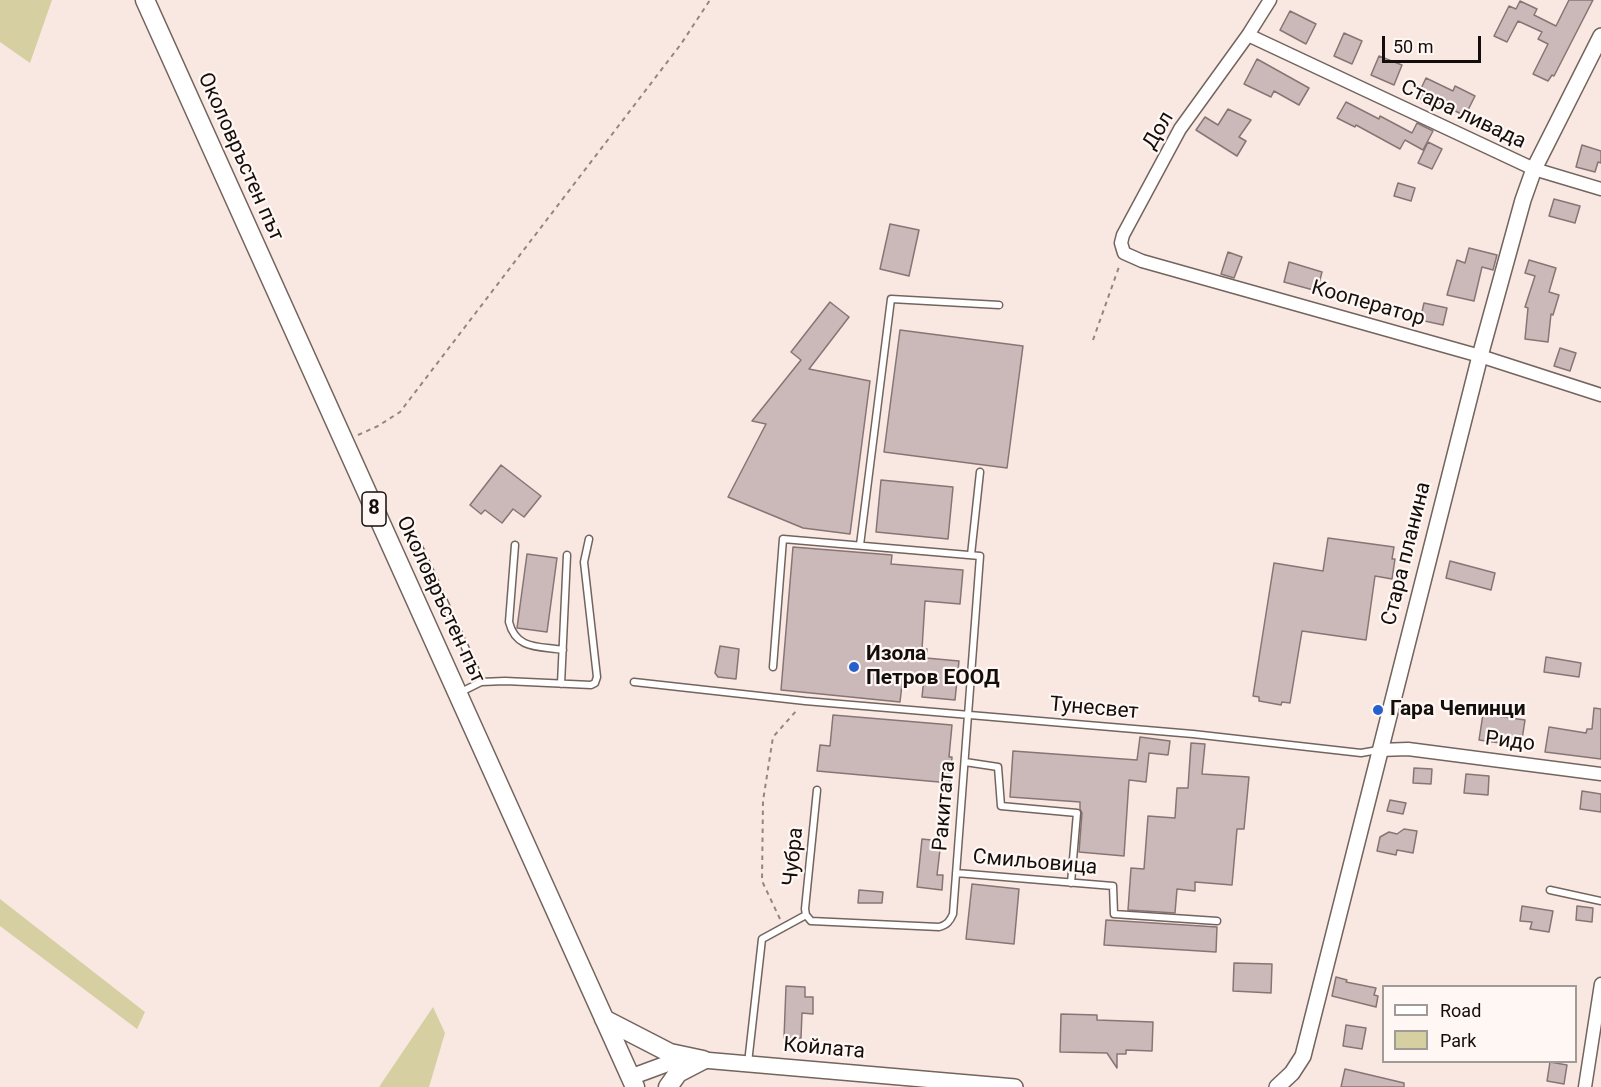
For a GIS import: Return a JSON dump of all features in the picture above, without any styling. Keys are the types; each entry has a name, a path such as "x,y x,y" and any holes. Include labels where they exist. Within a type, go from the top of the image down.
{"main road":[{"name":"Околовръстен път","path":"145,0 633,1082"},
{"path":"604,1019 670,1053 703,1060"},
{"path":"668,1087 678,1072 703,1060"}],"street":[{"name":"Дол","path":"1124,253 1121,243 1123,235 1180,129 1248,35 1270,0"},
{"name":"Стара ливада","path":"1248,35 1534,169 1601,189"},
{"name":"Стара планина","path":"1277,1087 1292,1073 1303,1056 1480,356 1534,169 1601,36"},
{"name":"Кооператор","path":"1124,253 1142,261 1480,356 1601,395"},
{"name":"Ридо","path":"1379,750 1408,749 1601,774"},
{"path":"1585,1087 1601,984"},
{"name":"Койлата","path":"633,1082 669,1063 703,1060 889,1082 1016,1087"}],"lane":[{"path":"860,545 891,299 999,305"},
{"path":"773,667 783,539 971,555 980,472"},
{"path":"458,693 481,682 591,685 595,682 597,677 584,562 589,539"},
{"path":"417,545 481,682"},
{"path":"515,545 509,622 512,632 517,640 526,644 563,650"},
{"path":"561,684 567,555"},
{"name":"Ракитата","path":"816,922 939,927 951,921 954,914 980,556 971,555"},
{"name":"Тунесвет","path":"634,682 805,701 1193,734 1361,753 1379,750"},
{"path":"965,762 998,767 1001,806 1077,813 1071,882"},
{"name":"Чубра","path":"816,922 811,921 805,909 817,790"},
{"name":"Смильовица","path":"956,873 1113,886 1114,914 1217,921"},
{"path":"1550,890 1601,900"},
{"path":"748,1064 762,939 807,915"}],"path":[{"path":"343,441 378,426 400,412 681,44 710,0"},
{"path":"1093,340 1124,253"},
{"path":"784,928 762,881 763,801 773,737 805,701"}],"green space":[{"path":"0,0 52,0 30,63 0,42"},
{"path":"0,899 145,1012 137,1029 0,926"},
{"path":"433,1007 445,1033 429,1087 379,1087"}],"building":[{"path":"1569,0 1593,0 1554,76 1552,75 1548,81 1533,74 1548,44 1538,39 1542,32 1518,21 1507,42 1494,36 1509,6 1516,9 1520,1 1537,9 1534,15 1556,26"},
{"path":"1290,11 1316,24 1306,44 1280,30"},
{"path":"1344,33 1362,41 1352,64 1334,56"},
{"path":"1379,56 1402,65 1394,85 1371,75"},
{"path":"1257,59 1309,88 1299,105 1274,91 1271,97 1244,84"},
{"path":"1426,78 1453,91 1455,86 1475,96 1465,116 1436,101 1432,108 1422,103 1424,100 1417,97"},
{"path":"1346,102 1412,133 1417,123 1433,131 1423,150 1405,140 1400,149 1356,125 1355,127 1337,118"},
{"path":"1228,109 1251,120 1239,137 1246,141 1237,156 1196,130 1205,117 1218,125"},
{"path":"1428,142 1442,149 1432,169 1418,163"},
{"path":"1582,145 1601,151 1601,163 1598,162 1595,172 1576,167"},
{"path":"1398,183 1415,188 1411,201 1394,196"},
{"path":"1554,199 1580,206 1575,223 1549,216"},
{"path":"890,224 919,230 909,276 880,269"},
{"path":"1469,248 1497,255 1493,270 1482,267 1474,301 1447,295 1457,260 1465,263"},
{"path":"1228,252 1242,257 1234,278 1221,274"},
{"path":"1529,260 1556,268 1549,292 1559,295 1553,315 1551,314 1548,342 1525,339 1528,308 1525,307 1535,276 1525,273"},
{"path":"1289,262 1322,272 1317,291 1284,282"},
{"path":"830,302 849,317 809,369 870,381 850,534 803,528 728,497 766,424 752,421 801,360 791,352"},
{"path":"1424,303 1447,308 1443,325 1420,320"},
{"path":"900,330 1023,346 1007,468 884,452"},
{"path":"1560,348 1576,353 1570,371 1554,366"},
{"path":"501,465 541,496 524,517 513,509 502,523 485,510 481,514 470,505"},
{"path":"881,480 953,487 948,539 876,532"},
{"path":"1328,538 1394,547 1392,579 1375,576 1366,640 1302,631 1290,703 1282,702 1281,705 1259,701 1259,697 1253,696 1274,563 1323,571"},
{"path":"793,547 892,555 891,564 963,570 960,604 925,601 922,649 927,649 926,658 959,661 955,700 922,697 924,678 903,676 900,702 781,690"},
{"path":"527,554 557,558 547,632 517,628"},
{"path":"1450,561 1495,573 1491,590 1446,578"},
{"path":"720,646 739,649 736,679 718,677 715,673"},
{"path":"1546,657 1581,663 1579,677 1544,672"},
{"path":"1594,708 1601,709 1601,759 1545,752 1549,727 1586,733 1587,729 1592,729"},
{"path":"1483,714 1525,720 1521,746 1479,740"},
{"path":"833,715 952,725 949,757 952,757 950,783 817,771 820,745 830,746"},
{"path":"1140,737 1170,741 1168,755 1149,753 1146,782 1129,780 1124,856 1079,852 1082,813 1080,802 1010,797 1013,751 1137,760"},
{"path":"1191,743 1205,744 1202,774 1249,777 1244,829 1237,829 1232,885 1195,882 1195,891 1177,889 1175,913 1128,910 1131,868 1144,869 1148,816 1175,818 1177,788 1188,788"},
{"path":"1414,768 1432,769 1431,784 1413,783"},
{"path":"1466,774 1489,776 1488,795 1464,793"},
{"path":"1582,791 1601,794 1601,812 1580,809"},
{"path":"1390,800 1406,803 1403,814 1387,811"},
{"path":"1404,829 1417,831 1413,853 1397,850 1396,855 1377,851 1380,837 1389,832 1397,834"},
{"path":"922,839 941,841 937,875 943,875 942,890 917,887"},
{"path":"972,884 1019,889 1014,944 966,939"},
{"path":"859,890 883,892 882,903 858,903"},
{"path":"1522,906 1553,911 1549,932 1530,929 1532,922 1520,921"},
{"path":"1577,906 1593,908 1592,922 1576,920"},
{"path":"1106,920 1217,927 1216,952 1104,945"},
{"path":"1234,963 1272,964 1271,993 1233,991"},
{"path":"1336,977 1347,980 1346,982 1376,988 1374,995 1378,996 1376,1007 1332,996"},
{"path":"786,986 805,987 805,997 813,997 813,1014 802,1013 801,1038 784,1038"},
{"path":"1061,1014 1097,1015 1097,1020 1153,1022 1152,1051 1126,1050 1126,1054 1117,1054 1117,1068 1107,1053 1060,1052"},
{"path":"1346,1025 1366,1028 1362,1049 1343,1046"},
{"path":"1550,1063 1567,1065 1564,1084 1547,1081"},
{"path":"1345,1069 1404,1083 1404,1087 1341,1087"}],"place":[{"name":"Изола Петров ЕООД","path":"854,667"},
{"name":"Гара Чепинци","path":"1378,710"}]}
